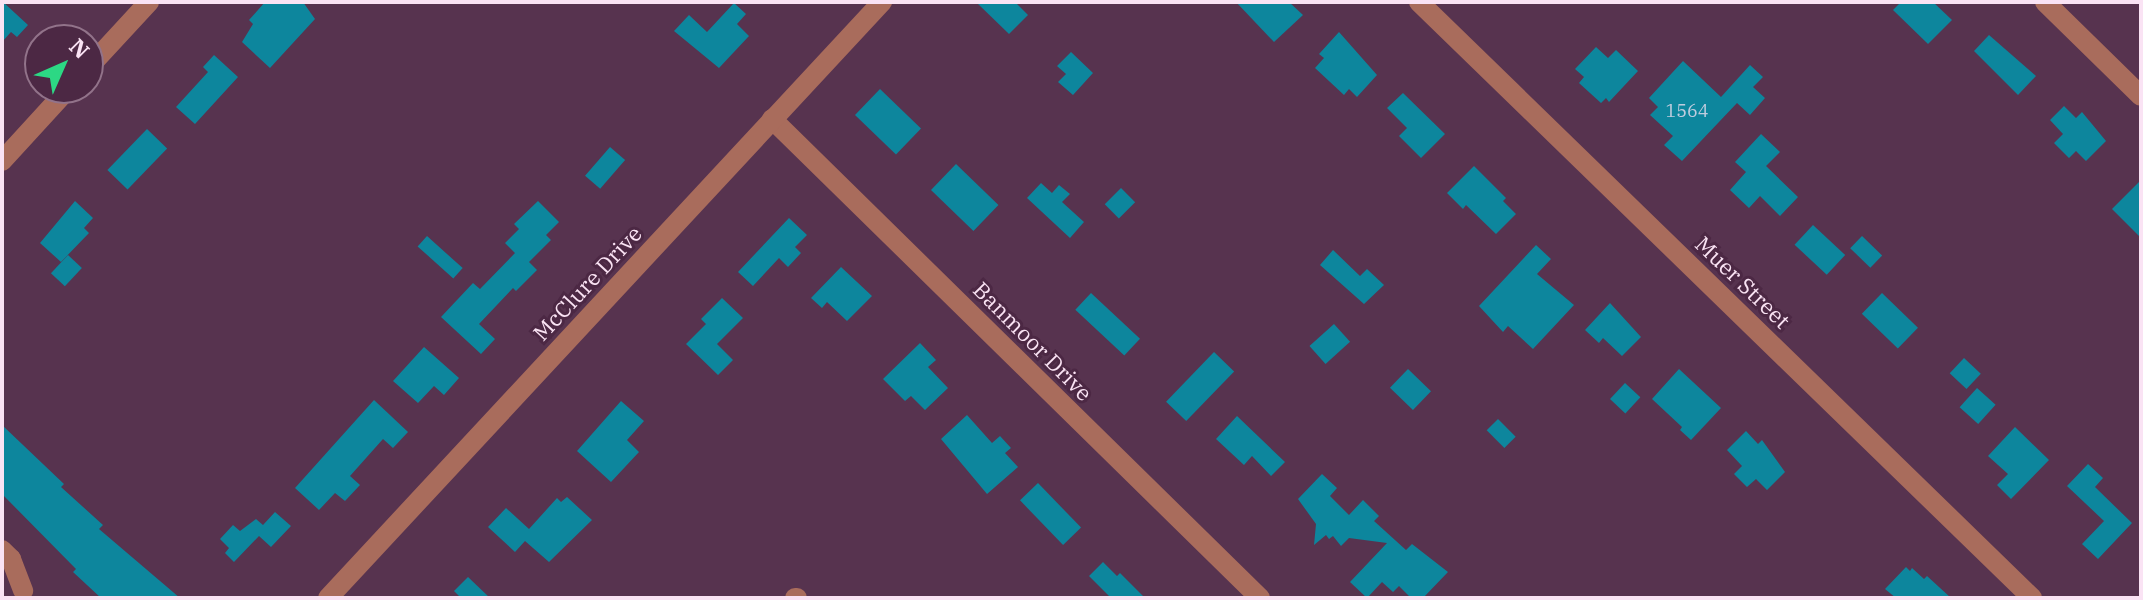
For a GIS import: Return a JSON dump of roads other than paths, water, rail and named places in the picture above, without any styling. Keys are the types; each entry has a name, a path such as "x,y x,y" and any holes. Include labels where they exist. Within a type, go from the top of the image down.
{"street":[{"path":"104,51 149,2"},
{"name":"McClure Drive","path":"328,598 882,2"},
{"name":"Muer Street","path":"1419,2 2032,598"},
{"path":"2045,2 2141,96"},
{"path":"2,161 54,104"},
{"name":"Banmoor Drive","path":"772,119 1260,598"},
{"path":"2,550 11,559 27,595"},
{"path":"2,582 27,595"}]}
